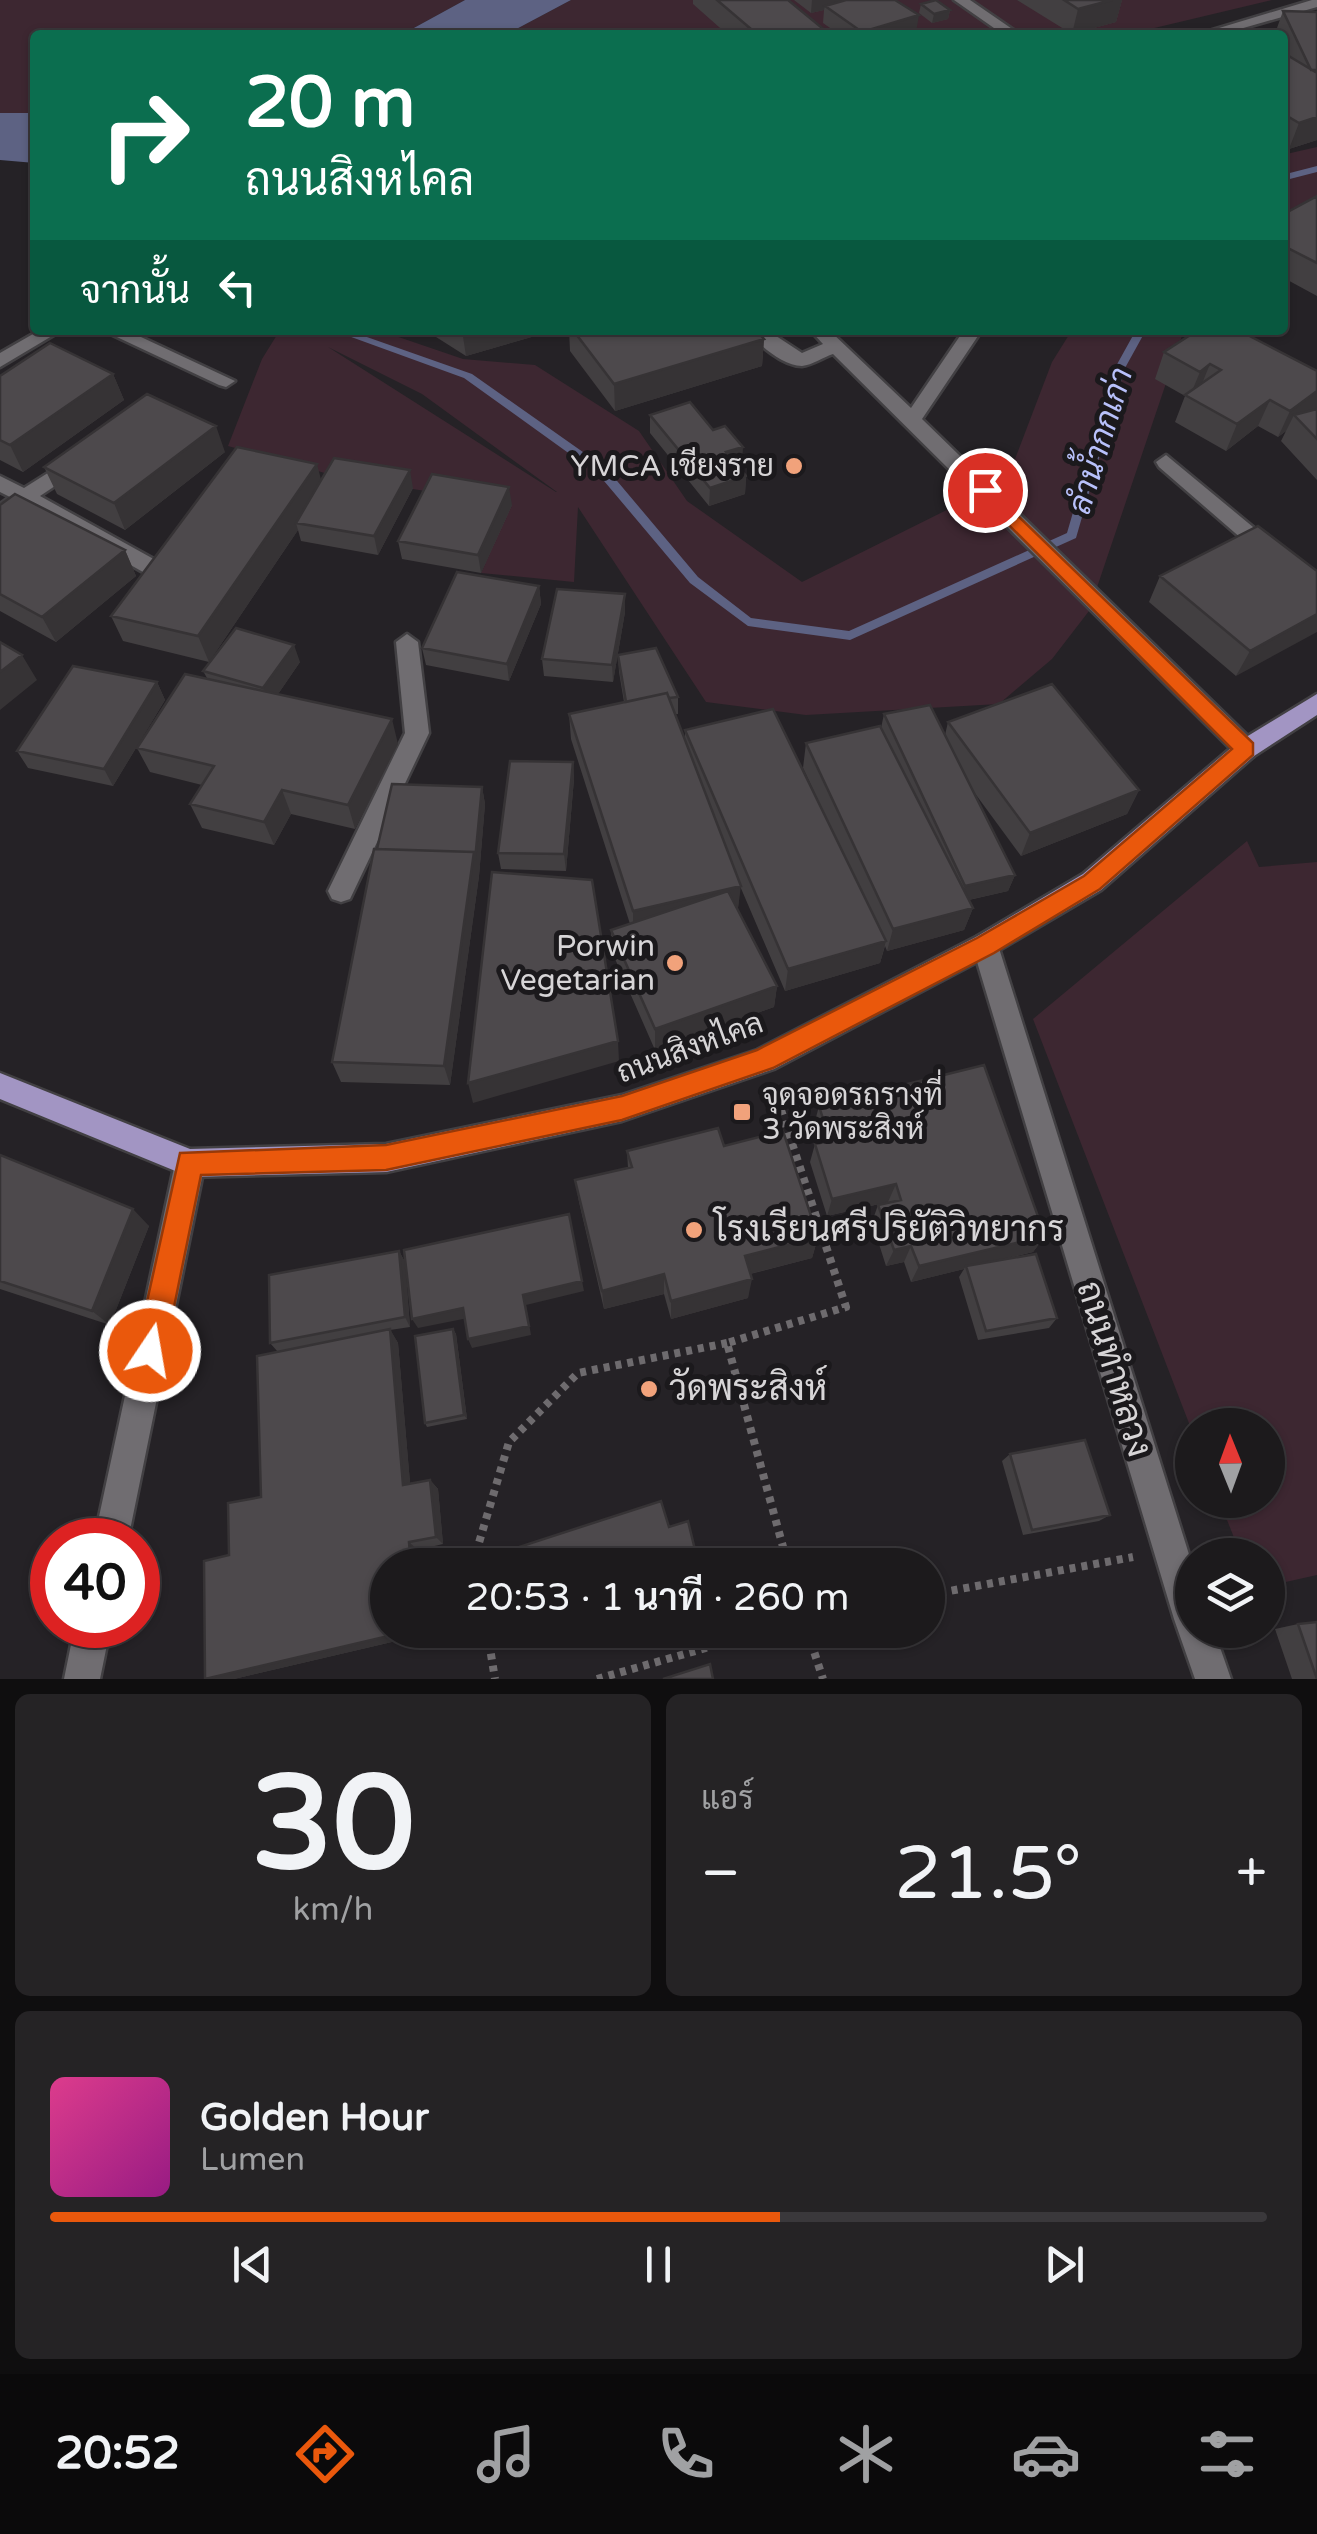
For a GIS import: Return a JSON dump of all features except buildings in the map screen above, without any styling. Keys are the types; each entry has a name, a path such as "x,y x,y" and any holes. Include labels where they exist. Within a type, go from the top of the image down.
{"main road":[{"name":"ถนนสิงหไคล","path":"0,1086 190,1162 386,1158 622,1108 764,1060 986,945 1092,882 1246,749 1317,703"}],"street":[{"path":"962,0 1007,30"},
{"path":"1220,30 1317,3"},
{"path":"0,362 45,335"},
{"path":"122,335 226,381"},
{"path":"762,335 801,360 836,346"},
{"path":"824,335 1246,749"},
{"path":"912,420 969,335"},
{"path":"0,514 100,446"},
{"path":"1166,462 1317,592"},
{"path":"0,483 152,567"},
{"path":"341,892 417,733 407,642"},
{"name":"ถนนทำหลวง","path":"986,945 1175,1568"},
{"path":"116,1518 190,1162"},
{"path":"82,1679 88,1648"},
{"path":"1202,1648 1213,1679"}],"path":[{"path":"477,1548 509,1442 578,1373 726,1343 846,1307 764,1060"},
{"path":"726,1343 783,1548"},
{"path":"945,1591 1169,1550"},
{"path":"491,1648 495,1679"},
{"path":"597,1679 706,1648"},
{"path":"813,1648 823,1679"}],"shaded area":[{"path":"0,0 465,0 410,30 30,30 30,113 0,113"},
{"path":"571,0 1272,0 1146,30 514,30"},
{"path":"1317,147 1317,202 1288,219 1288,154"},
{"path":"277,335 393,335 463,359 535,365 639,431 687,501 802,582 1007,480 1052,362 1069,335 1182,335 1089,611 1052,659 999,704 806,715 706,702 578,507 574,582 481,573 511,505 339,477 228,446 262,359","holes":["328,347 422,394 557,492"]},
{"path":"1247,841 1259,867 1317,862 1317,1575 1285,1582 1285,1538 1234,1538 1226,1518 1285,1518 1285,1408 1183,1408 1033,1019"}],"water":[{"path":"465,0 571,0 514,30 410,30"},
{"path":"0,113 30,113 30,163 0,160"}],"waterway":[{"name":"ลำน้ำกกเก่า","path":"1288,176 1317,169"},
{"name":"ลำน้ำกกเก่า","path":"351,335 468,376 603,472 694,580 748,622 850,636 1072,535 1120,368 1138,335"}],"place":[{"name":"YMCA เชียงราย","path":"794,466"},
{"name":"Porwin Vegetarian","path":"675,963"},
{"name":"จุดจอดรถรางที่ 3 วัดพระสิงห์","path":"742,1112"},
{"name":"โรงเรียนศรีปริยัติวิทยากร","path":"694,1230"},
{"name":"วัดพระสิงห์","path":"649,1389"}],"route":[{"path":"150,1351 190,1162 386,1158 622,1108 764,1060 986,945 1092,882 1246,749 985,490"}]}
